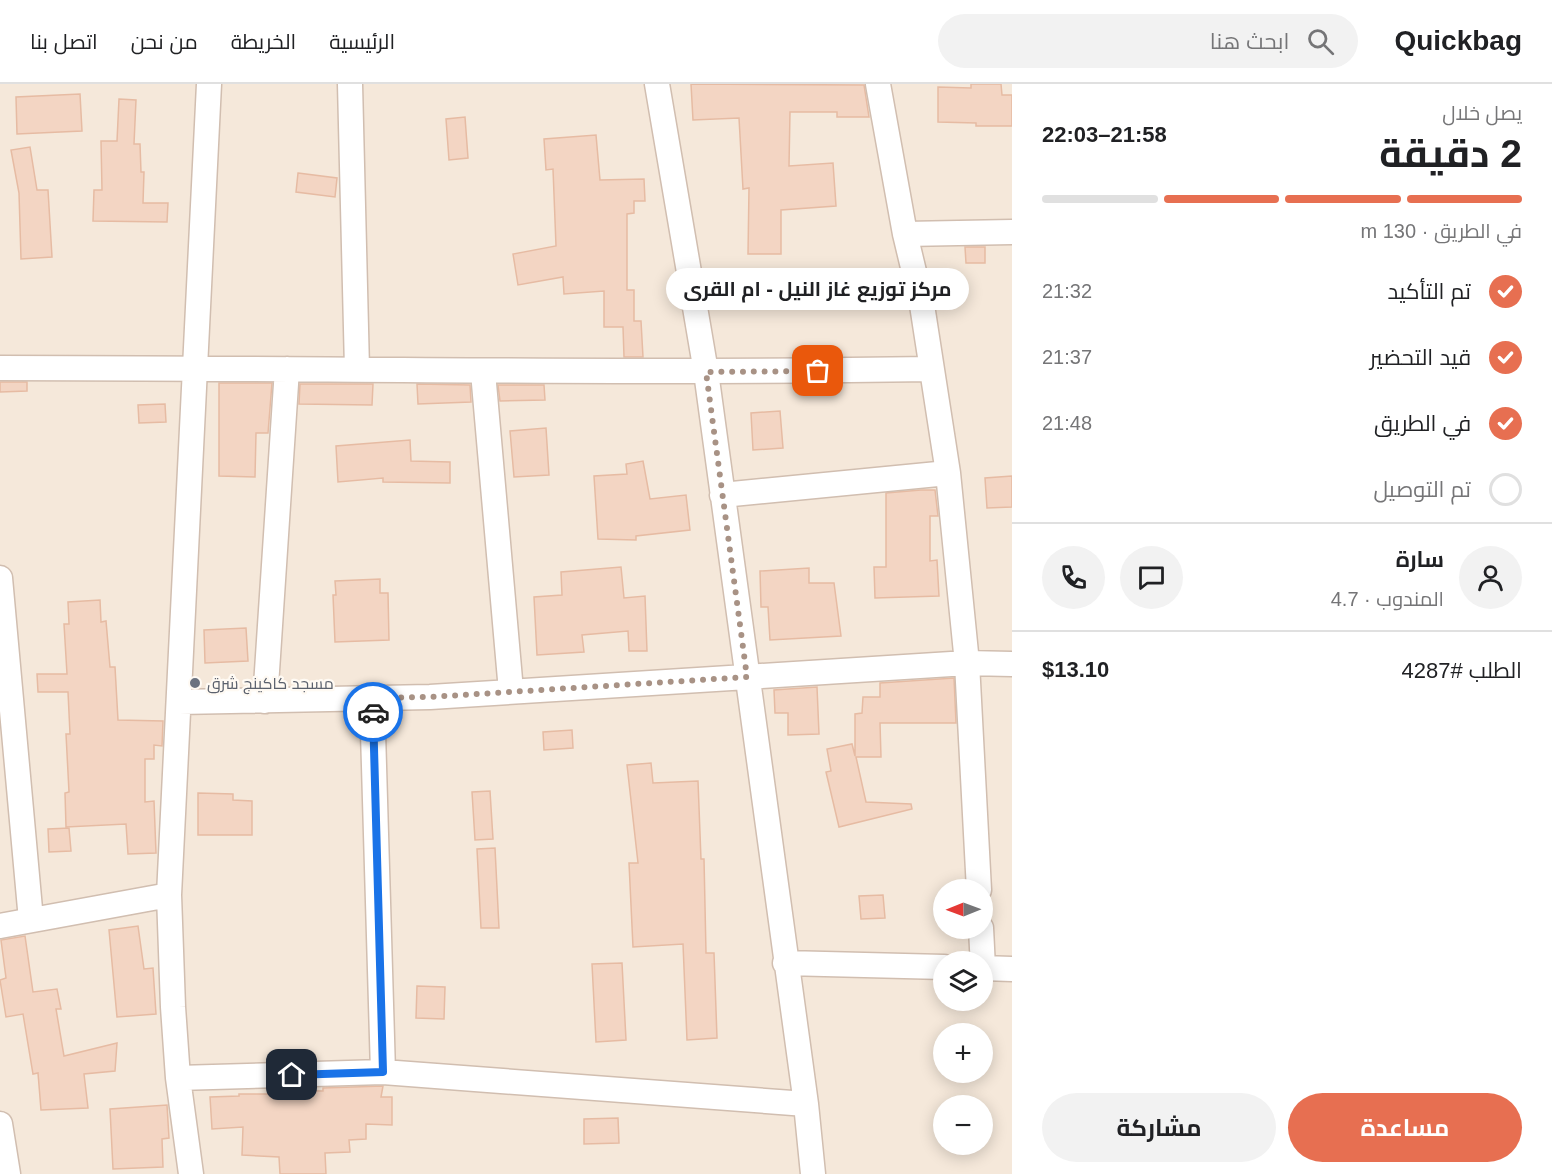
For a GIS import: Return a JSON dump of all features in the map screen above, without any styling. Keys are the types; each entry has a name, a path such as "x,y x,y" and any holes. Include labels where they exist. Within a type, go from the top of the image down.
{"street":[{"path":"191,1174 178,1078 169,895 209,84"},
{"path":"350,84 357,369"},
{"path":"657,84 706,372 806,1104 813,1174"},
{"path":"878,84 905,234 922,305 948,473 967,663 978,879"},
{"path":"905,234 1012,232"},
{"path":"0,368 357,369 483,372 931,369"},
{"path":"265,701 287,369"},
{"path":"483,372 511,691"},
{"path":"722,495 948,473"},
{"path":"0,578 32,920"},
{"path":"179,702 430,697 967,663 1012,664"},
{"path":"372,698 383,1072"},
{"path":"0,926 169,895"},
{"path":"785,963 933,967"},
{"path":"993,968 1012,969"},
{"path":"178,1078 383,1072 806,1104"},
{"path":"0,1124 8,1174"}],"shaded area":[{"path":"0,84 1012,84 1012,1174 0,1174"}],"building":[{"path":"691,84 864,85 869,117 837,117 837,112 790,112 789,166 833,163 836,206 781,210 781,254 748,254 749,188 743,189 739,118 693,120"},
{"path":"971,84 1001,84 1002,95 1012,95 1012,126 976,126 976,123 938,122 938,87 971,88"},
{"path":"80,94 82,131 17,134 16,97"},
{"path":"119,99 136,100 134,144 140,144 141,172 144,172 143,203 168,203 167,222 93,221 94,190 102,190 101,141 117,141"},
{"path":"465,117 468,158 449,160 446,119"},
{"path":"596,135 600,180 644,179 645,201 634,201 634,213 627,214 627,290 634,290 634,321 641,321 643,357 624,357 623,327 604,327 604,291 564,294 563,277 518,285 513,254 556,246 553,169 546,170 544,139"},
{"path":"30,147 37,190 48,190 52,257 21,259 19,193 11,150"},
{"path":"298,173 337,178 335,197 296,192"},
{"path":"965,247 985,247 985,263 966,263"},
{"path":"0,382 27,382 27,391 0,392"},
{"path":"219,383 272,383 268,433 256,433 255,477 219,476"},
{"path":"300,384 373,384 372,405 299,404"},
{"path":"417,384 470,385 471,402 418,404"},
{"path":"498,385 544,385 545,400 500,401"},
{"path":"165,404 166,422 139,423 138,405"},
{"path":"780,411 783,448 753,450 751,413"},
{"path":"546,428 549,475 514,477 510,431"},
{"path":"410,440 411,461 450,462 450,483 383,482 383,478 338,482 336,446"},
{"path":"643,461 650,499 686,495 690,530 636,536 636,540 598,539 594,476 627,474 626,464"},
{"path":"1012,476 1012,507 987,508 985,478"},
{"path":"935,490 938,516 930,516 930,561 937,560 939,596 875,598 874,567 886,567 886,493"},
{"path":"621,567 624,598 645,596 647,651 629,651 628,631 582,635 584,652 537,655 534,597 562,595 561,572"},
{"path":"809,568 809,583 834,583 841,636 770,640 768,607 761,607 760,571"},
{"path":"380,579 380,593 388,593 389,640 335,642 333,595 336,595 335,581"},
{"path":"100,600 101,622 106,621 110,667 115,667 118,720 163,721 162,746 154,745 154,759 145,759 145,802 154,801 156,853 128,854 126,824 66,827 65,793 69,792 66,734 70,734 68,692 38,692 37,674 67,674 64,624 69,624 68,602"},
{"path":"246,628 248,661 205,663 204,630"},
{"path":"954,678 956,723 880,723 881,757 856,757 866,802 911,804 912,809 839,827 826,772 831,771 827,749 852,744 855,756 855,714 862,713 863,697 880,697 880,683"},
{"path":"817,687 819,734 788,735 788,713 775,713 774,690"},
{"path":"572,730 573,748 544,750 543,732"},
{"path":"651,763 653,783 698,781 701,859 704,859 706,953 714,953 717,1038 687,1040 683,944 633,947 629,863 638,863 627,765"},
{"path":"490,791 493,839 475,840 472,792"},
{"path":"198,793 233,794 233,800 252,801 252,835 198,835"},
{"path":"69,828 71,851 49,852 48,829"},
{"path":"495,848 499,928 481,928 477,849"},
{"path":"883,895 885,918 861,919 859,896"},
{"path":"138,926 144,969 153,968 156,1014 117,1017 109,930"},
{"path":"25,936 33,992 57,989 61,1009 56,1009 64,1056 117,1043 115,1071 84,1074 88,1108 41,1110 38,1073 33,1074 23,1014 6,1017 0,980 6,978 1,940"},
{"path":"622,963 626,1040 596,1042 592,964"},
{"path":"417,986 445,987 444,1019 416,1018"},
{"path":"383,1086 381,1097 392,1097 392,1125 366,1124 366,1139 349,1140 350,1152 325,1153 326,1174 280,1174 279,1157 242,1155 243,1127 212,1129 210,1097 274,1094 274,1090 323,1091 323,1088"},
{"path":"167,1105 169,1138 162,1139 163,1167 113,1169 110,1109"},
{"path":"618,1118 619,1143 584,1144 584,1119"}],"way so far":[{"path":"373,712 372,698 430,697 747,677 706,372 818,371"}],"place":[{"name":"مركز توزيع غاز النيل - ام القرى","path":"818,371"},
{"name":"مسجد كاكينج شرق","path":"195,683"}],"route":[{"path":"292,1075 383,1072 373,712"}]}
